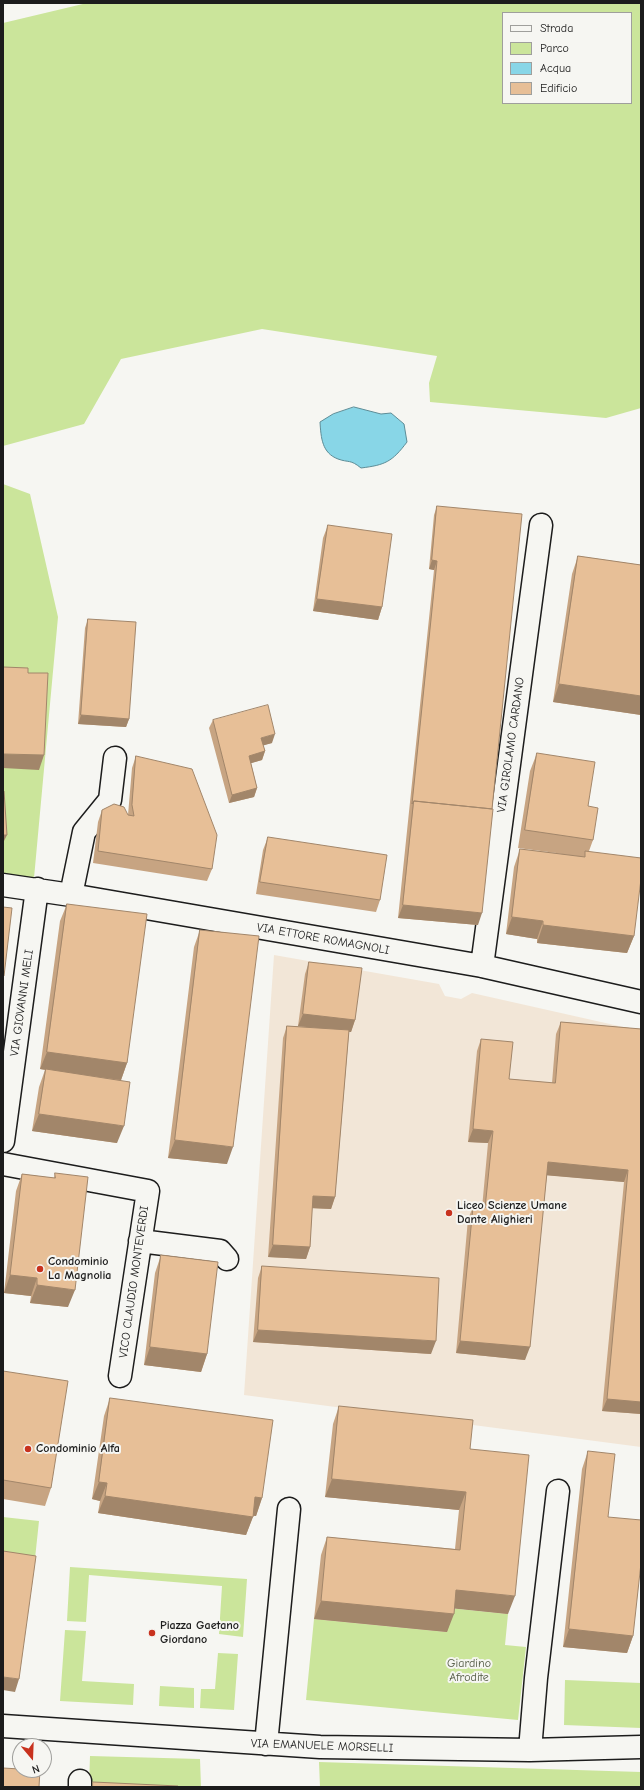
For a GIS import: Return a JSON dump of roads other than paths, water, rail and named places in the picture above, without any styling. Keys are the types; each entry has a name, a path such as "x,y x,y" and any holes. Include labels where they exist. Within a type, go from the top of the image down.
{"street":[{"name":"VIA GIROLAMO CARDANO","path":"482,966 541,525"},
{"path":"71,895 84,832 110,800 115,758"},
{"name":"VIA ETTORE ROMAGNOLI","path":"3,885 37,889 482,966 641,1002"},
{"name":"VIA GIOVANNI MELI","path":"3,1141 37,889"},
{"name":"VICO CLAUDIO MONTEVERDI","path":"3,1164 148,1191 120,1376"},
{"path":"140,1241 220,1251 227,1260"},
{"path":"530,1750 536,1678 558,1491"},
{"path":"266,1744 289,1509"},
{"name":"VIA EMANUELE MORSELLI","path":"3,1726 266,1744 335,1747 530,1750 641,1747"}],"water":[{"path":"354,407 381,414 391,413 404,424 407,442 397,454 382,464 361,468 352,462 338,459 329,453 323,444 320,422 333,414"}],"place":[{"name":"Liceo Scienze Umane Dante Alighieri","path":"449,1213"},
{"name":"Condominio La Magnolia","path":"40,1269"},
{"name":"Condominio Alfa","path":"28,1449"},
{"name":"Piazza Gaetano Giordano","path":"152,1633"}],"park label":[{"name":"Giardino Afrodite","path":"469,1671"}]}
